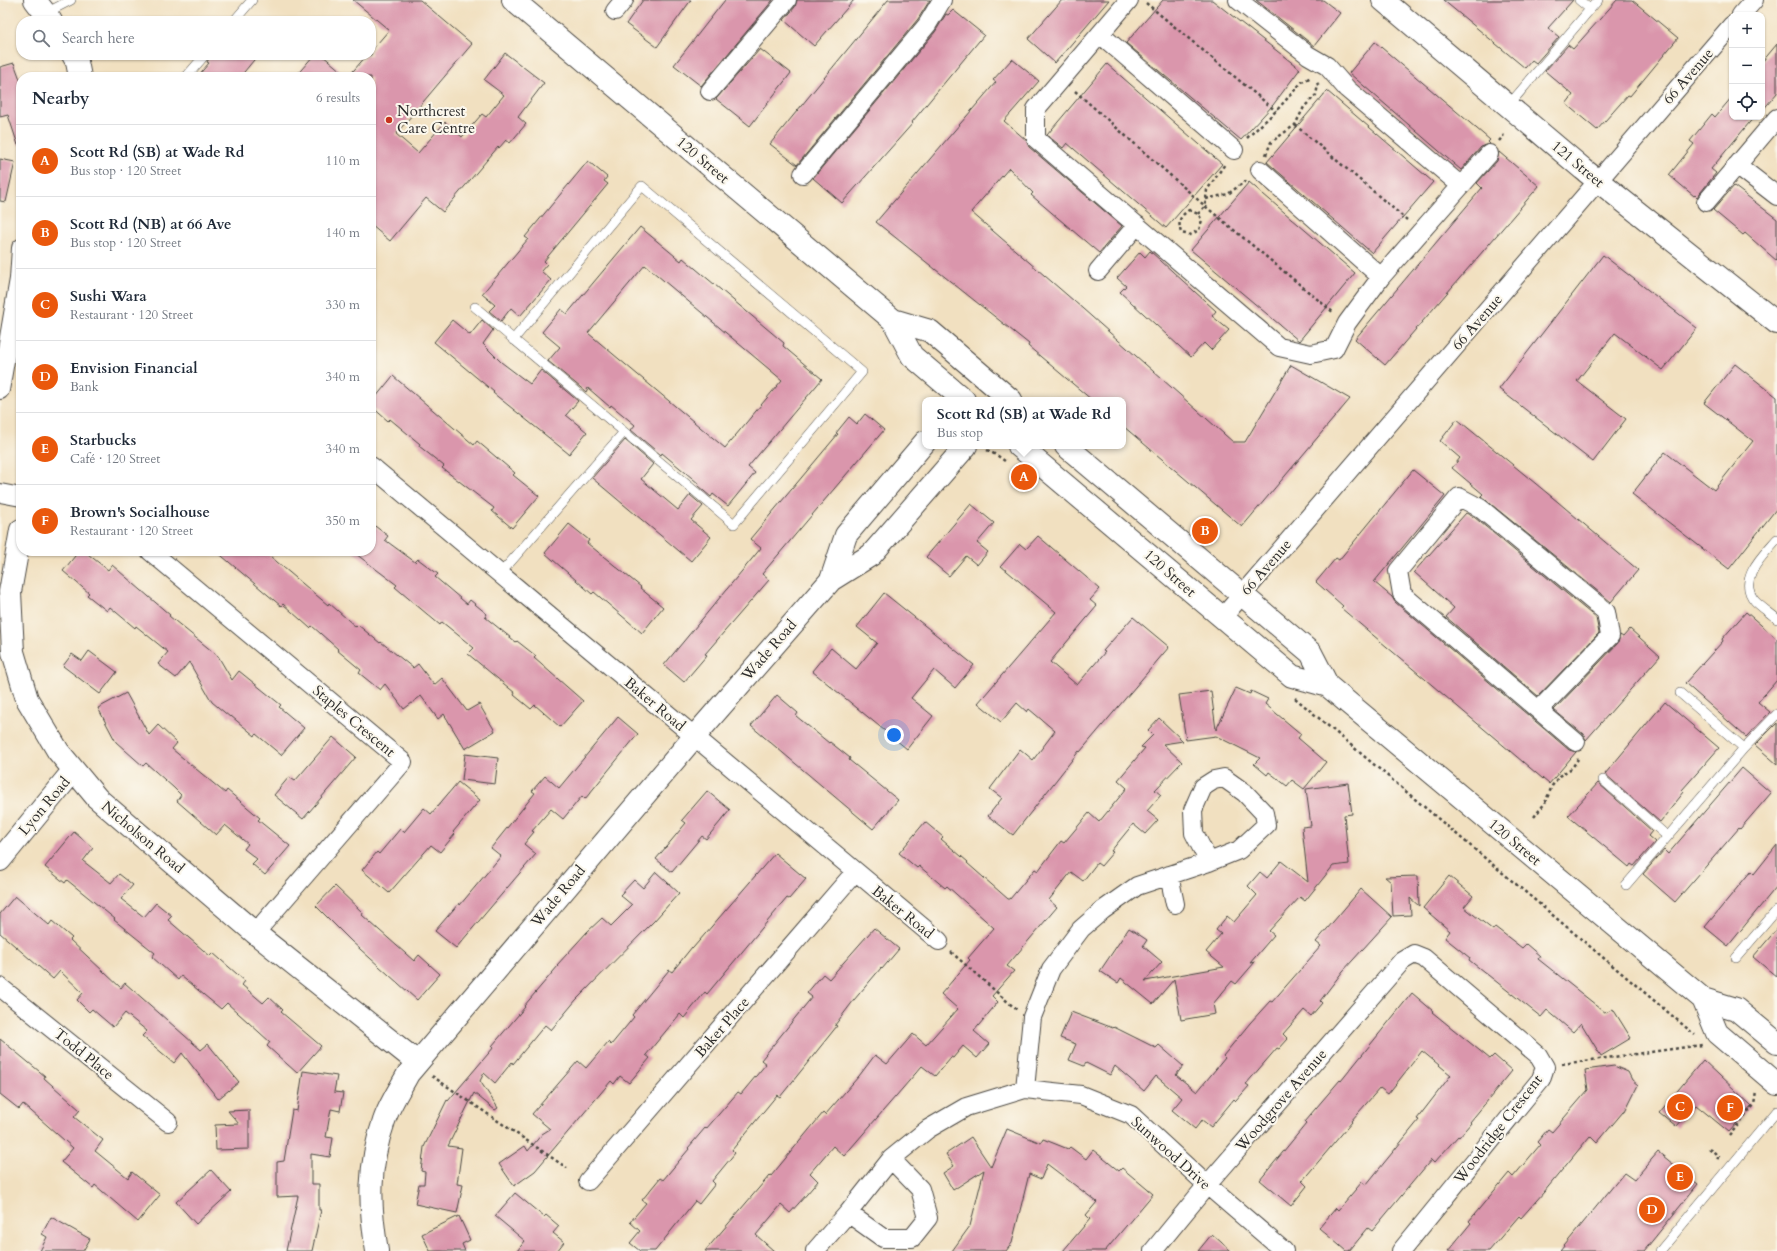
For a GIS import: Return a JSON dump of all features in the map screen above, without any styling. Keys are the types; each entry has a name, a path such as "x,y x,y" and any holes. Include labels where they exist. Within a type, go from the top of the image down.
{"street":[{"name":"120 Street","path":"513,0 893,320 912,356 960,397"},
{"path":"710,91 787,0"},
{"path":"803,174 927,25 942,0"},
{"path":"1129,0 1036,109 1036,139 1279,347 1311,354 1334,349 1347,323 1381,277 1460,185 1489,154"},
{"path":"1238,0 1308,55 1327,66 1347,89 1460,185"},
{"name":"121 Street","path":"1383,0 1598,181 1777,323"},
{"path":"1744,12 1754,0"},
{"name":"66 Avenue","path":"1222,618 1729,29"},
{"path":"1100,34 1234,150"},
{"path":"76,60 79,72"},
{"path":"1706,202 1777,118"},
{"path":"1737,165 1777,196"},
{"path":"1260,170 1381,277"},
{"path":"1098,271 1137,225"},
{"path":"0,390 16,301"},
{"name":"120 Street","path":"893,320 930,331 1006,397"},
{"path":"964,397 982,375"},
{"name":"Wade Road","path":"831,580 846,535 922,446"},
{"name":"Wade Road","path":"377,1251 371,1217 372,1165 384,1120 408,1074 425,1069 694,737 831,580 871,555 963,449"},
{"name":"120 Street","path":"1023,449 1292,676 1328,686"},
{"name":"120 Street","path":"1070,449 1311,653 1328,686 1703,999 1736,1009 1777,1043"},
{"name":"Baker Road","path":"376,470 939,941"},
{"path":"0,492 16,496"},
{"path":"1539,710 1610,636 1606,612 1480,508 1459,498 1398,571 1402,594 1576,742"},
{"name":"Nicholson Road","path":"16,556 10,592 13,652 27,699 58,751 73,771 97,798 255,933 425,1069"},
{"name":"Staples Crescent","path":"156,556 403,762 255,933"},
{"name":"Lyon Road","path":"0,860 73,771"},
{"path":"1025,1089 1032,1017 1051,969 1081,929 1103,910 1137,886 1209,862 1239,850 1266,825 1264,812 1245,793 1224,778 1214,780 1203,787 1193,810 1194,833 1209,862"},
{"name":"Baker Place","path":"588,1181 855,872"},
{"path":"1169,875 1174,904"},
{"name":"Woodgrove Avenue","path":"1153,1251 1207,1185 1402,961 1414,954"},
{"name":"Woodridge Crescent","path":"1401,1251 1541,1079 1545,1067 1538,1055 1424,958 1414,954"},
{"name":"Todd Place","path":"0,987 168,1122"},
{"name":"120 Street","path":"1703,999 1717,1033 1767,1086"},
{"name":"Sunwood Drive","path":"815,1251 848,1214 891,1159 928,1130 966,1106 1025,1089 1081,1095 1131,1116 1207,1185 1284,1251"},
{"path":"848,1214 883,1238 912,1238 928,1218 920,1189 891,1159"}],"lane":[{"path":"44,11 71,0"},
{"path":"238,16 252,0"},
{"path":"1579,0 1590,9"},
{"path":"1508,106 1598,0"},
{"path":"190,72 201,60"},
{"path":"475,307 513,340 734,524 862,372 642,186 513,340"},
{"path":"500,574 624,432"},
{"path":"1777,539 1754,567 1748,587 1754,600 1777,619"},
{"path":"1680,693 1744,748"},
{"path":"1626,885 1744,748 1777,714"},
{"path":"1603,780 1667,836"},
{"path":"1736,958 1775,916"},
{"path":"1660,1251 1777,1111"}],"path":[{"path":"1143,0 1276,111"},
{"path":"1198,214 1204,206 1207,190 1234,150 1276,111 1302,82 1310,77 1315,78 1318,85 1316,95 1304,107 1295,125 1271,142 1260,170 1228,194 1206,200"},
{"path":"1061,80 1204,206 1347,323"},
{"path":"1295,125 1420,232"},
{"path":"1189,210 1198,214 1202,220 1199,230 1190,235 1181,233 1178,222 1181,215 1189,210"},
{"path":"1292,696 1699,1038"},
{"path":"1534,817 1545,803 1552,786 1559,776 1572,768 1579,758 1580,750 1576,742"},
{"path":"939,941 1020,1012"},
{"path":"1558,1065 1707,1045 1703,1041"},
{"path":"425,1069 440,1083 567,1168"},
{"path":"1729,1136 1767,1086"},
{"path":"1709,1148 1715,1152 1718,1157 1716,1163"}],"building":[{"path":"353,0 420,0 472,44 396,134 418,153 445,122 462,137 482,114 486,117 504,95 484,80 505,53 544,83 518,117 526,124 510,143 506,140 499,148 498,147 443,212 426,198 390,241 376,229 376,72 352,72 363,60 376,60 376,45 389,30 376,19 376,16 372,16"},
{"path":"643,0 691,0 657,47 626,24"},
{"path":"725,0 773,0 701,86 674,65"},
{"path":"797,0 854,0 814,46 784,20 795,7"},
{"path":"888,0 930,0 918,19 797,165 770,144"},
{"path":"1062,0 1109,0 1055,63 1028,39"},
{"path":"1163,0 1212,0 1300,69 1273,105 1241,140 1126,43"},
{"path":"1256,0 1323,0 1340,13 1314,46"},
{"path":"1443,0 1573,0 1548,28 1559,37 1536,63 1532,60 1525,68"},
{"path":"1617,0 1632,0 1678,38 1630,96 1628,95 1597,130 1566,104 1573,95 1545,71 1568,45 1573,49"},
{"path":"953,10 984,35 912,122 913,123 842,203 813,178 935,32 946,14 948,15"},
{"path":"1375,42 1490,140 1488,142 1490,144 1481,147 1461,170 1349,73"},
{"path":"1777,44 1777,93 1765,107 1765,84 1765,58"},
{"path":"760,49 791,73 750,126 716,99"},
{"path":"1012,59 1039,81 1004,121 1026,140 1029,147 1122,226 1099,253 1031,195 1033,193 1009,168 971,212 1233,442 1245,442 1291,365 1350,399 1242,527 1126,429 1126,397 1088,397 1028,346 1029,344 876,222 996,82 993,80"},
{"path":"208,60 254,60 244,72 201,72 209,63 207,62"},
{"path":"310,60 328,60 342,72 299,72"},
{"path":"14,63 17,72 16,72 16,139 8,115 0,117 0,67"},
{"path":"1107,64 1222,164 1166,228 1067,143 1063,148 1047,135"},
{"path":"1327,91 1433,182 1372,253 1267,162"},
{"path":"1729,101 1729,120 1752,120 1711,169 1716,173 1697,197 1669,175 1694,144 1690,141 1712,114 1715,117"},
{"path":"1499,152 1539,186 1385,365 1355,339 1482,188 1477,183 1497,161"},
{"path":"0,159 15,162 6,202 0,201"},
{"path":"588,161 607,177 604,181 608,184 544,261 547,264 541,271 551,280 520,316 511,308 501,321 489,311 495,305 482,294 528,239 525,237"},
{"path":"1249,182 1355,273 1299,341 1191,250"},
{"path":"1734,186 1777,219 1777,261 1745,233 1743,235 1713,210"},
{"path":"640,227 681,261 683,258 784,343 783,346 822,379 748,467 755,473 728,506 713,494 711,497 698,486 699,484 692,478 631,430 635,425 611,405 610,407 588,388 586,392 548,361 560,347 542,332 561,309 567,314","holes":["645,265 782,380 725,448 588,333"]},
{"path":"1150,251 1216,311 1212,316 1229,330 1211,350 1204,343 1191,357 1120,292 1126,286 1117,278 1140,252 1145,257"},
{"path":"1603,255 1697,328 1663,370 1615,333 1577,381 1626,419 1593,462 1499,389"},
{"path":"452,320 470,335 482,320 493,330 483,344 501,362 530,384 541,370 578,401 566,415 587,432 569,454 493,393 494,392 434,342"},
{"path":"1735,364 1777,397 1777,508 1729,569 1632,494 1665,452 1714,490 1753,441 1704,403"},
{"path":"393,376 474,445 477,441 515,473 513,475 539,496 512,528 492,511 494,508 442,468 444,466 419,446 420,444 390,419 388,421 376,410 376,397"},
{"path":"865,414 884,430 762,574 769,580 705,654 707,655 684,682 664,665 761,548 750,539 838,434 836,433 849,417 857,424"},
{"path":"1457,419 1638,570 1611,602 1481,496 1483,494 1452,468 1460,458 1440,441"},
{"path":"625,440 653,464 641,479 678,510 690,495 703,506 691,520 711,537 691,561 592,478"},
{"path":"1413,470 1445,496 1374,582 1392,597 1395,602 1569,750 1576,752 1549,784 1341,608 1343,606 1316,582 1336,558 1339,560"},
{"path":"971,504 994,523 977,543 988,552 977,565 966,556 949,576 926,557"},
{"path":"1466,513 1474,517 1596,618 1599,633 1538,696 1446,617 1454,608 1414,572"},
{"path":"569,524 589,540 587,543 663,607 642,633 594,592 592,594 545,553"},
{"path":"376,527 388,536 385,540 415,562 418,559 438,574 435,577 467,604 470,600 487,614 485,617 536,656 534,658 583,701 560,727 535,705 531,709 514,695 515,693 468,654 474,648 442,622 440,625 395,587 397,585 359,556 376,556"},
{"path":"1038,536 1100,589 1090,600 1097,606 1050,662 1077,685 1105,652 1103,651 1133,617 1169,647 1080,752 1079,751 1013,835 988,816 1002,798 990,789 1020,749 1033,760 1055,731 1029,709 1027,712 1017,703 1001,722 978,703 1056,612 1001,566 1020,544 1026,549"},
{"path":"75,556 90,556 108,570 112,565 170,615 169,616 218,656 232,680 239,671 281,705 279,707 304,728 281,755 256,734 255,736 212,702 189,662 176,678 158,664 168,652 136,626 135,628 110,607 107,611 87,595 89,593 63,571"},
{"path":"222,556 270,556 328,605 329,603 356,627 358,625 413,668 418,664 434,685 442,678 467,711 479,704 495,731 465,749 444,714 438,719 421,696 404,709 385,684 380,690 359,673 361,670 312,626 310,628 283,604 281,606"},
{"path":"884,593 974,665 955,688 934,670 911,698 933,716 907,749 812,671 831,648 856,669 877,643 857,627"},
{"path":"1746,612 1777,639 1777,680 1758,702 1770,712 1746,737 1685,683 1723,641 1722,639"},
{"path":"1630,629 1660,656 1586,740 1583,734 1554,710 1618,643 1620,635 1623,637"},
{"path":"89,651 117,672 100,694 63,666 72,654 82,661"},
{"path":"1236,688 1250,694 1251,691 1268,699 1265,704 1301,734 1298,738 1326,762 1304,789 1292,780 1287,786 1269,772 1267,775 1254,764 1260,758 1216,736 1186,740 1179,695 1211,691 1216,730"},
{"path":"126,693 149,735 158,725 177,743 172,749 225,793 227,790 260,818 258,820 290,846 265,875 252,864 257,859 244,849 248,844 225,825 216,835 177,801 181,795 174,788 146,763 143,766 116,742 98,708"},
{"path":"777,695 798,713 796,716 850,758 849,760 898,800 873,829 751,726"},
{"path":"1665,702 1719,748 1682,790 1684,792 1660,822 1605,774"},
{"path":"618,717 638,734 585,799 582,796 563,819 551,809 532,831 534,832 524,844 536,854 456,948 435,931 459,903 460,905 501,856 491,848 535,793 532,791 545,776 559,788"},
{"path":"1159,718 1183,741 1163,744 1182,762 1155,790 1161,795 1147,811 1158,820 1145,834 1133,824 1101,866 1097,863 1083,881 1071,872 1049,900 1057,907 1007,966 1014,971 992,996 998,1002 974,1031 989,1044 977,1058 963,1046 953,1058 951,1057 935,1076 922,1066 844,1156 833,1146 810,1173 818,1181 807,1194 790,1213 781,1205 756,1235 774,1251 705,1251 770,1175 771,1176 823,1113 825,1115 859,1076 875,1055 887,1064 913,1034 926,1045 958,1009 941,994 970,960 968,958 994,928 947,886 945,888 919,866 917,868 899,853 925,822 943,837 941,839 968,862 967,863 1008,899 1010,899 1035,869 1038,871 1061,841 1064,843 1089,813 1099,822 1127,788 1118,780 1145,748 1141,747 1153,735 1148,730"},
{"path":"1777,723 1777,764 1755,745"},
{"path":"333,737 356,757 303,819 274,795 289,777 295,781"},
{"path":"465,754 498,758 495,784 462,780"},
{"path":"1742,768 1771,793 1675,902 1643,874 1664,850 1668,854"},
{"path":"458,782 480,800 453,832 455,834 440,852 431,845 389,893 362,870 377,852 379,854 400,829 404,832 424,808 431,814"},
{"path":"1348,783 1352,814 1344,815 1349,864 1333,866 1305,901 1300,897 1269,931 1274,935 1250,963 1255,962 1236,984 1232,981 1213,1004 1215,1014 1181,1020 1174,979 1153,1004 1121,978 1118,983 1100,971 1129,928 1147,940 1143,946 1162,962 1145,981 1224,967 1206,952 1221,934 1216,930 1227,916 1234,922 1257,895 1248,886 1260,872 1267,878 1281,861 1308,882 1302,827 1311,826 1306,789"},
{"path":"1598,783 1652,831 1648,836 1655,842 1634,866 1631,864 1629,867 1568,816"},
{"path":"707,791 730,810 706,839 702,836 672,872 656,859 686,823 682,820"},
{"path":"74,832 93,848 83,861 111,883 119,874 133,885 121,899 144,917 156,903 172,916 168,920 210,956 213,953 245,981 242,985 263,1003 269,997 283,1010 281,1012 321,1046 297,1073 267,1046 270,1042 227,1003 221,1009 181,976 178,980 152,957 155,953 114,920 115,919 67,880 65,883 45,867"},
{"path":"1777,845 1777,886 1728,946 1705,927 1751,871 1754,874"},
{"path":"775,853 806,879 789,899 787,898 707,994 705,992 684,1018 680,1014 646,1055 650,1058 629,1083 620,1076 614,1084 611,1081 535,1171 514,1186 499,1164 525,1146 528,1151 542,1134 550,1129 532,1114 578,1061 586,1068 608,1042 611,1045 634,1017 632,1015 669,970 672,972 692,947 693,948"},
{"path":"656,872 679,893 654,921 576,1000 551,1030 545,1025 513,1064 512,1062 495,1083 484,1073 480,1081 498,1108 495,1110 474,1093 448,1146 462,1148 457,1184 463,1185 457,1213 415,1204 419,1184 424,1184 425,1172 421,1171 424,1147 447,1100 448,1101 494,1047 492,1046 558,966 557,965 587,932 602,918 611,926 632,905 620,895 634,880 643,888"},
{"path":"1418,876 1419,906 1410,898 1411,915 1393,916 1391,882 1385,877"},
{"path":"1449,876 1473,896 1464,907 1493,930 1495,927 1522,948 1526,944 1540,956 1538,959 1606,1013 1613,1009 1631,1038 1601,1056 1581,1023 1573,1032 1547,1010 1541,1017 1469,960 1470,958 1445,938 1450,931 1423,908"},
{"path":"335,886 363,913 362,915 414,961 419,955 440,974 417,1000 351,941 316,906"},
{"path":"1361,889 1392,917 1343,971 1320,1001 1322,1003 1311,1016 1304,1010 1283,1034 1288,1039 1279,1049 1277,1048 1246,1084 1249,1086 1236,1101 1234,1099 1211,1127 1202,1120 1195,1129 1172,1110 1182,1098 1156,1076 1144,1091 1115,1066 1110,1075 1086,1063 1084,1066 1069,1060 1076,1044 1060,1038 1071,1012 1113,1028 1114,1027 1156,1048 1159,1045 1183,1066 1176,1075 1197,1092 1225,1058 1223,1056 1250,1023 1270,1001 1272,1002 1321,946 1316,942"},
{"path":"15,896 49,925 52,921 72,938 70,940 121,988 125,983 201,1050 208,1044 239,1082 218,1099 182,1053 174,1063 142,1036 147,1031 125,1013 113,1027 92,1009 89,1012 77,1000 83,993 60,971 53,979 0,933 0,914"},
{"path":"874,928 899,949 854,1000 835,1025 837,1026 780,1097 777,1095 732,1150 735,1153 712,1181 715,1184 699,1204 695,1201 655,1251 640,1251 630,1243 640,1231 630,1222 646,1203 642,1200 660,1178 663,1180 705,1128 706,1129 738,1092 741,1094 766,1064 761,1060 812,997 807,993 823,974 829,979"},
{"path":"1777,929 1777,977 1753,957"},
{"path":"1412,993 1433,1011 1432,1012 1490,1059 1494,1055 1512,1071 1459,1137 1458,1136 1434,1163 1431,1160 1372,1231 1368,1228 1349,1251 1346,1251 1319,1228 1336,1208 1338,1210 1362,1182 1366,1185 1419,1120 1417,1119 1451,1075 1422,1051 1388,1094 1380,1088 1351,1121 1352,1122 1302,1181 1307,1186 1291,1206 1260,1180 1306,1124 1304,1122 1340,1080 1341,1081"},
{"path":"0,1039 45,1076 44,1078 80,1110 74,1117 103,1140 95,1151 128,1178 132,1172 160,1195 138,1222 95,1185 93,1188 61,1162 73,1148 23,1104 19,1109 0,1094"},
{"path":"1703,1060 1752,1106 1729,1132 1696,1105 1676,1127 1659,1113"},
{"path":"1614,1066 1628,1072 1632,1080 1638,1085 1624,1113 1623,1112 1597,1143 1590,1136 1544,1192 1521,1218 1519,1216 1489,1251 1448,1251 1471,1223 1469,1221 1509,1173 1513,1177 1540,1145 1537,1142 1548,1129 1552,1132 1588,1090 1585,1070"},
{"path":"303,1071 337,1076 334,1092 343,1093 340,1111 331,1109 326,1137 333,1138 330,1157 311,1154 311,1184 319,1184 319,1210 321,1210 312,1251 286,1251 298,1196 277,1197 277,1162 284,1161 292,1110 297,1111"},
{"path":"249,1110 249,1149 216,1150 215,1125 239,1124 228,1111"},
{"path":"1007,1129 1041,1143 1043,1139 1068,1149 1070,1147 1086,1159 1093,1150 1119,1171 1122,1168 1153,1194 1105,1251 1063,1251 1090,1219 1086,1215 1097,1202 1047,1164 1041,1179 1029,1174 1012,1243 1006,1251 952,1251 970,1226 984,1170 953,1190 943,1173 954,1166 946,1154 971,1137 991,1167"},
{"path":"1658,1152 1698,1184 1644,1251 1560,1251 1624,1173 1634,1180"},
{"path":"211,1170 231,1192 196,1224 176,1202"},
{"path":"515,1193 544,1217 546,1215 559,1226 553,1233 564,1242 557,1251 517,1251 525,1241 495,1216"},
{"path":"459,1216 470,1240 462,1244 465,1251 430,1251 422,1234"},
{"path":"51,1217 90,1239 83,1251 40,1251 47,1237 42,1234"},
{"path":"1212,1234 1231,1251 1198,1251"}],"place":[{"name":"Northcrest Care Centre","path":"389,120"},
{"name":"Scott Rd (SB) at Wade Rd","path":"1024,477"},
{"name":"Scott Rd (NB) at 66 Ave","path":"1205,531"},
{"name":"Sushi Wara","path":"1680,1107"},
{"name":"Brown's Socialhouse","path":"1730,1108"},
{"name":"Starbucks","path":"1680,1177"},
{"name":"Envision Financial","path":"1652,1210"}]}
